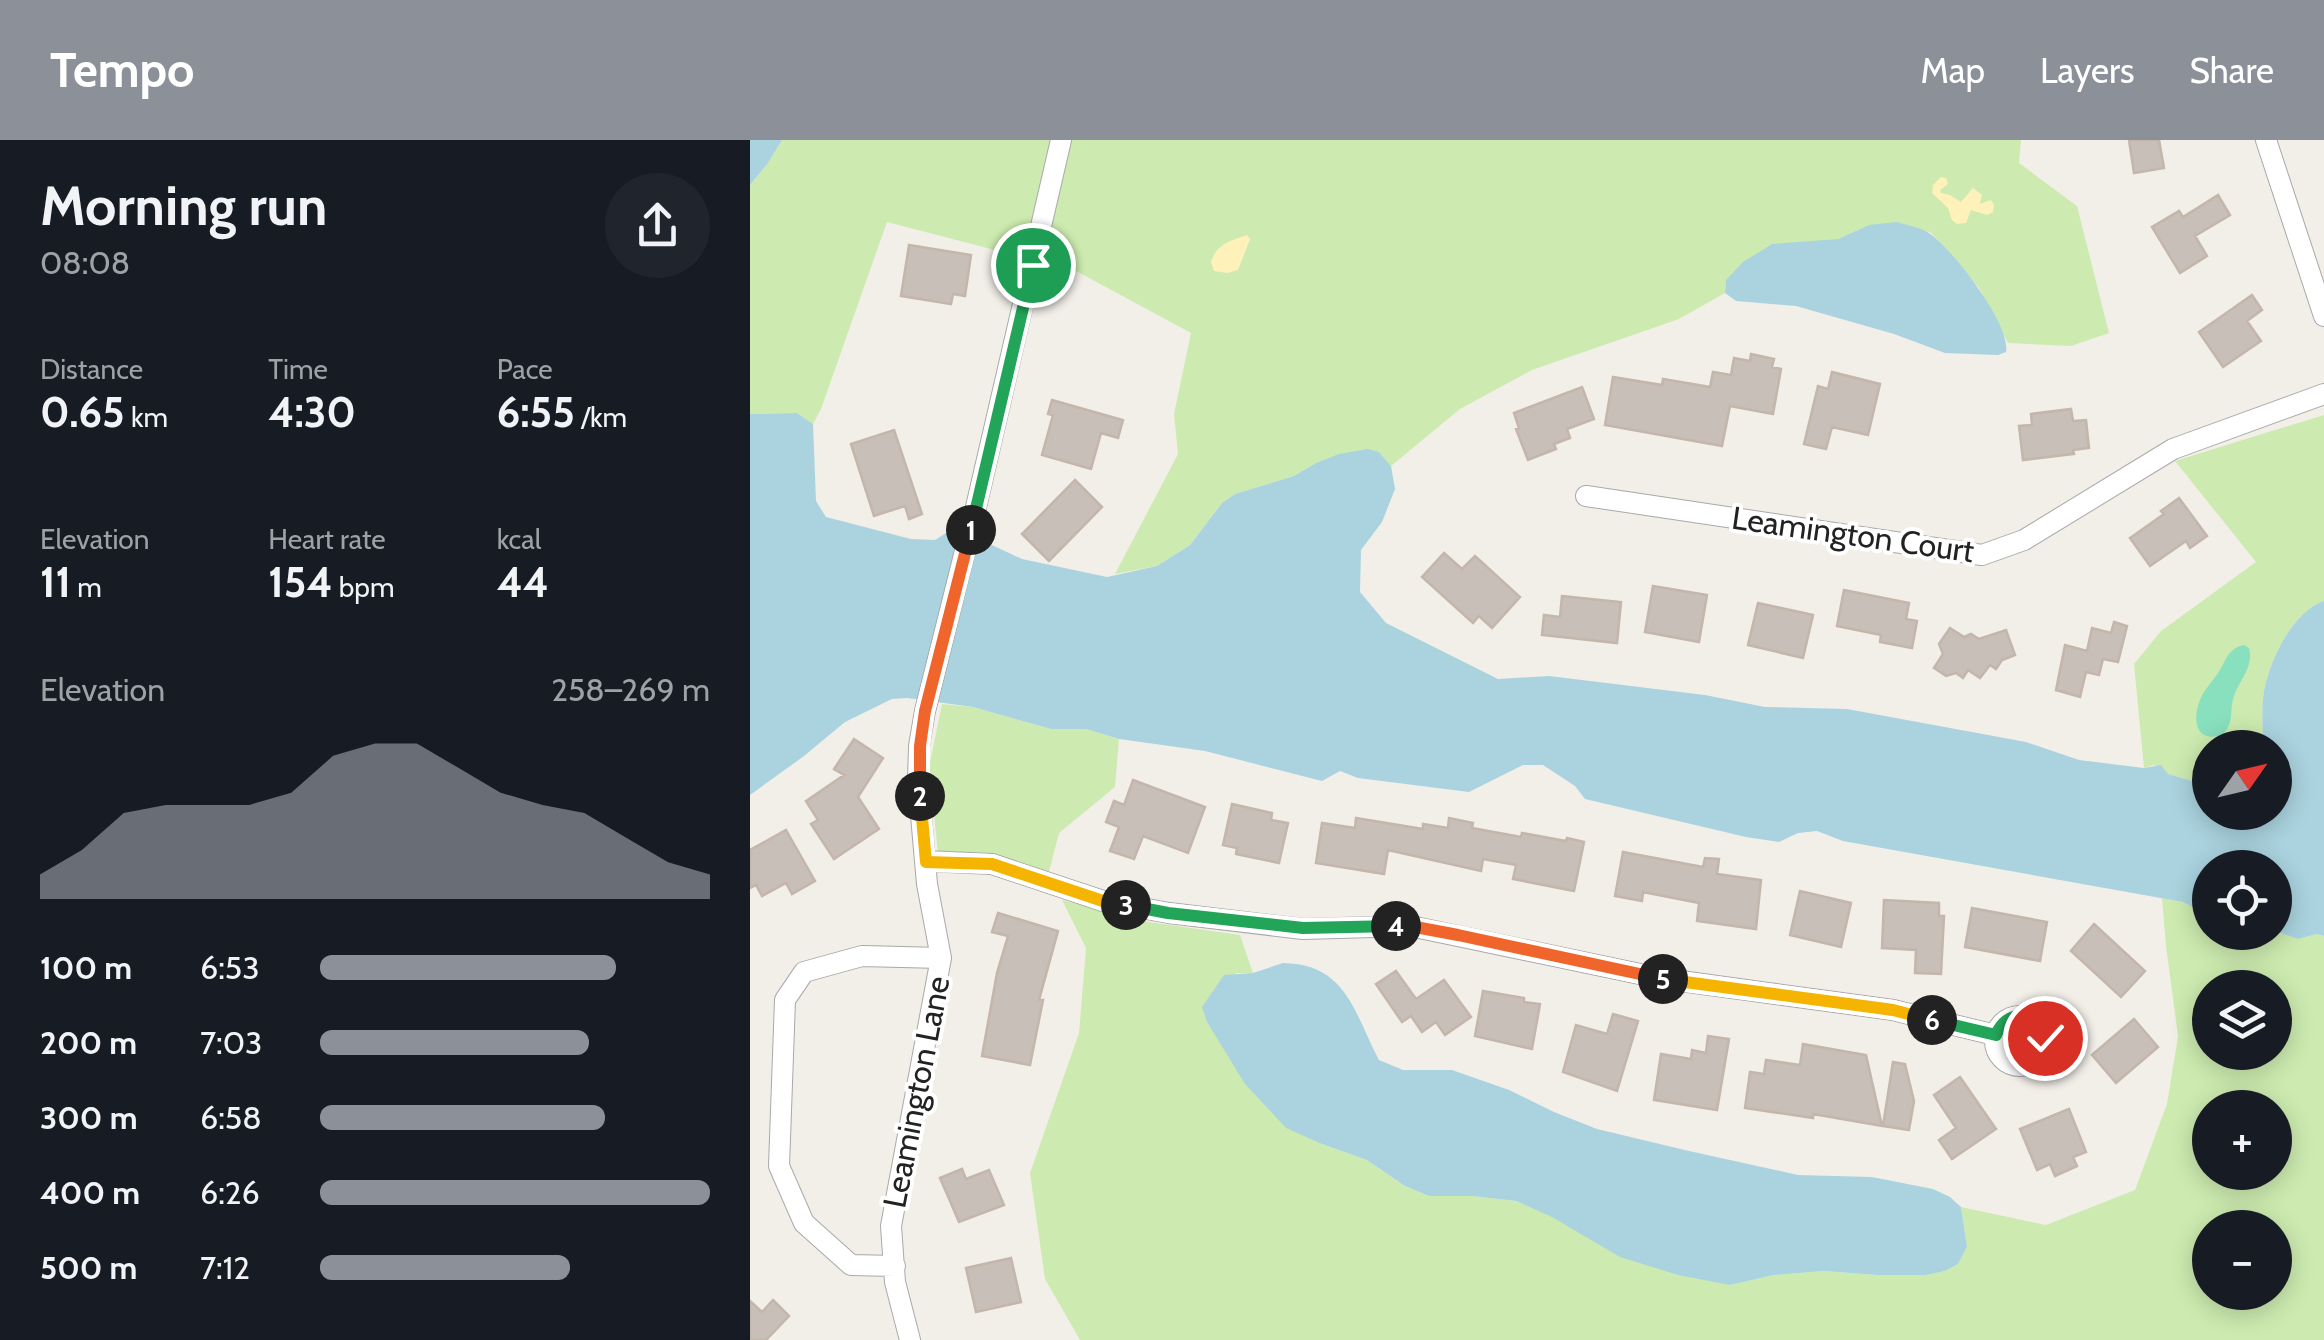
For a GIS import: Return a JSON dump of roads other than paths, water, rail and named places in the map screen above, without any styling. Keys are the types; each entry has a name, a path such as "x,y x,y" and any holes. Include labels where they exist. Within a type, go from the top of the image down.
{"street":[{"name":"Leamington Lane","path":"910,1340 896,1282 891,1226 941,958 927,884 918,781 920,746 925,711 1061,140"},
{"path":"2266,140 2324,316"},
{"name":"Leamington Court","path":"1586,496 1982,555 2024,540 2173,448 2324,394"},
{"path":"926,862 992,864 1103,901 1168,913 1303,928 1410,926 1660,978 1893,1010 1996,1035"},
{"path":"895,1266 850,1264 804,1222 778,1166 785,1000 804,972 862,956 941,958"}],"water":[{"path":"750,140 782,140 750,185"},
{"path":"1897,222 1929,233 1954,258 1991,308 2000,325 2006,352 1945,353 1796,306 1736,301 1725,293 1726,280 1743,262 1772,244 1838,239 1869,225"},
{"path":"797,413 813,424 816,501 826,517 911,539 935,540 946,533 992,545 1022,559 1107,577 1157,566 1190,545 1222,503 1235,494 1294,476 1339,454 1368,449 1379,452 1391,466 1395,489 1382,522 1361,550 1360,592 1386,623 1498,679 1549,676 1705,695 1765,707 1847,709 2026,742 2079,760 2144,768 2161,765 2168,774 2192,781 2192,830 2292,830 2292,730 2263,730 2264,691 2284,639 2302,615 2324,601 2324,936 2292,937 2292,850 2192,850 2192,907 1843,841 1817,831 1798,833 1779,842 1746,837 1585,799 1575,786 1543,765 1523,765 1469,792 1358,778 1340,771 1322,781 1205,751 1119,739 1086,729 1051,729 973,707 907,698 892,699 845,722 750,795 750,414"},
{"path":"1283,963 1321,972 1335,982 1355,1009 1379,1060 1403,1070 1452,1070 1597,1129 1689,1151 1798,1175 1872,1177 1933,1189 1961,1207 1967,1247 1958,1264 1926,1275 1824,1271 1774,1275 1730,1285 1678,1275 1620,1257 1516,1201 1429,1196 1405,1186 1367,1160 1286,1128 1245,1084 1202,1007 1224,975 1253,973"}]}
